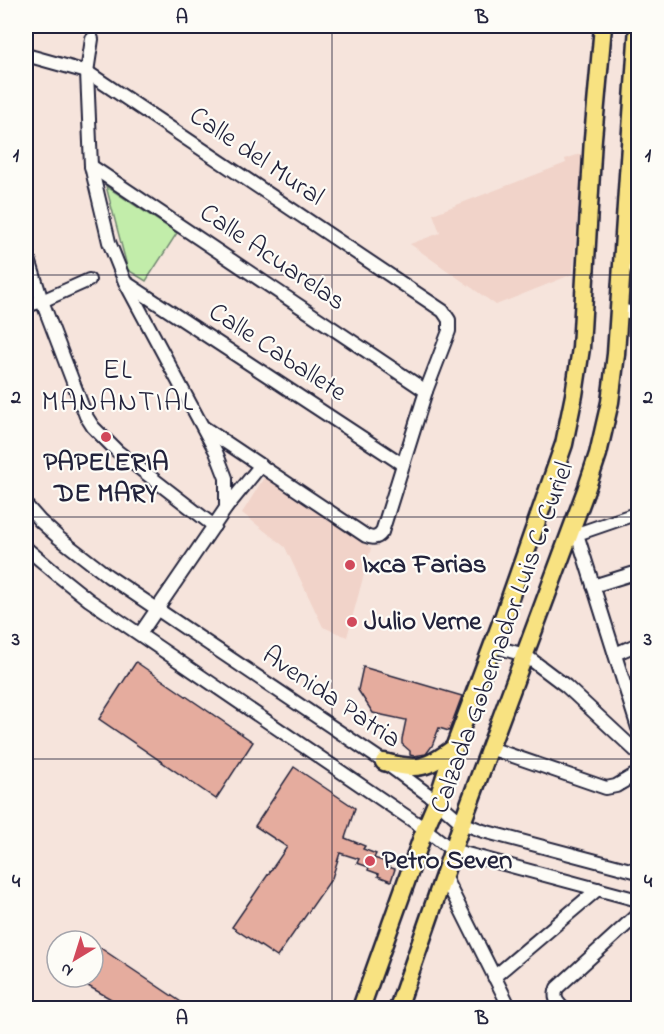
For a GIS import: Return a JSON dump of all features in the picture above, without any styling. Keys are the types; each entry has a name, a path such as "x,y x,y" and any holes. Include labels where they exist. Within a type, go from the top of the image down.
{"main road":[{"name":"Calzada Gobernador Luis C. Curiel","path":"361,1008 560,456 574,395 581,348 593,138 603,26"},
{"name":"Calzada Gobernador Luis C. Curiel","path":"398,1008 452,850 598,454 609,402 616,354 618,308 629,253 638,26"},
{"path":"384,762 417,768 440,759 454,748"}],"street":[{"path":"92,39 87,72 91,166 109,242 125,282 216,452 226,478 226,508"},
{"name":"Calle del Mural","path":"26,55 87,72 443,311 449,320 449,331 426,391"},
{"name":"Calle Acuarelas","path":"91,166 426,391"},
{"path":"26,250 42,301 86,416 93,427 117,451 214,526"},
{"path":"629,253 639,274"},
{"path":"26,306 89,280"},
{"name":"Calle Caballete","path":"125,282 402,464"},
{"path":"618,308 628,312 639,311"},
{"path":"203,427 371,538 382,532 426,391"},
{"path":"140,634 226,508 261,465"},
{"name":"Avenida Patria","path":"26,505 40,521 108,576 384,762 437,801 462,823 483,831 639,872"},
{"path":"639,513 577,534 615,654 633,697 639,728"},
{"name":"Avenida Patria","path":"26,548 89,600 425,829 452,850 639,900"},
{"path":"593,586 639,572"},
{"path":"615,654 639,644"},
{"path":"492,646 525,656 566,686 639,753"},
{"path":"490,748 606,788 616,786 639,772"},
{"path":"444,876 510,1008"},
{"path":"494,977 598,890"},
{"path":"563,1008 556,1001 554,994 557,988 639,914"}],"shaded area":[{"path":"583,153 573,274 496,305 410,244 440,233 433,214 566,163 565,159"},
{"path":"265,476 371,548 347,637 323,627 285,547 242,513"}],"green space":[{"path":"106,186 177,233 146,281 128,270"},
{"path":"638,212 638,248 632,250 625,216"}],"building":[{"path":"136,662 253,742 216,799 99,719"},
{"path":"363,667 462,696 449,731 439,728 426,754 410,755 410,751 402,744 406,720 373,713 358,690"},
{"path":"294,767 355,808 345,838 365,846 363,849 376,854 374,858 386,862 385,866 395,869 391,881 368,870 369,867 357,863 359,859 340,853 332,878 277,957 232,927 287,847 255,826"},
{"path":"105,951 190,1008 127,1008 93,989 105,989"}],"place":[{"name":"PAPELERIA DE MARY","path":"106,437"},
{"name":"Ixca Farias","path":"350,565"},
{"name":"Julio Verne","path":"352,622"},
{"name":"Petro Seven","path":"370,861"}],"district":[{"name":"EL MANANTIAL","path":"118,387"}]}
